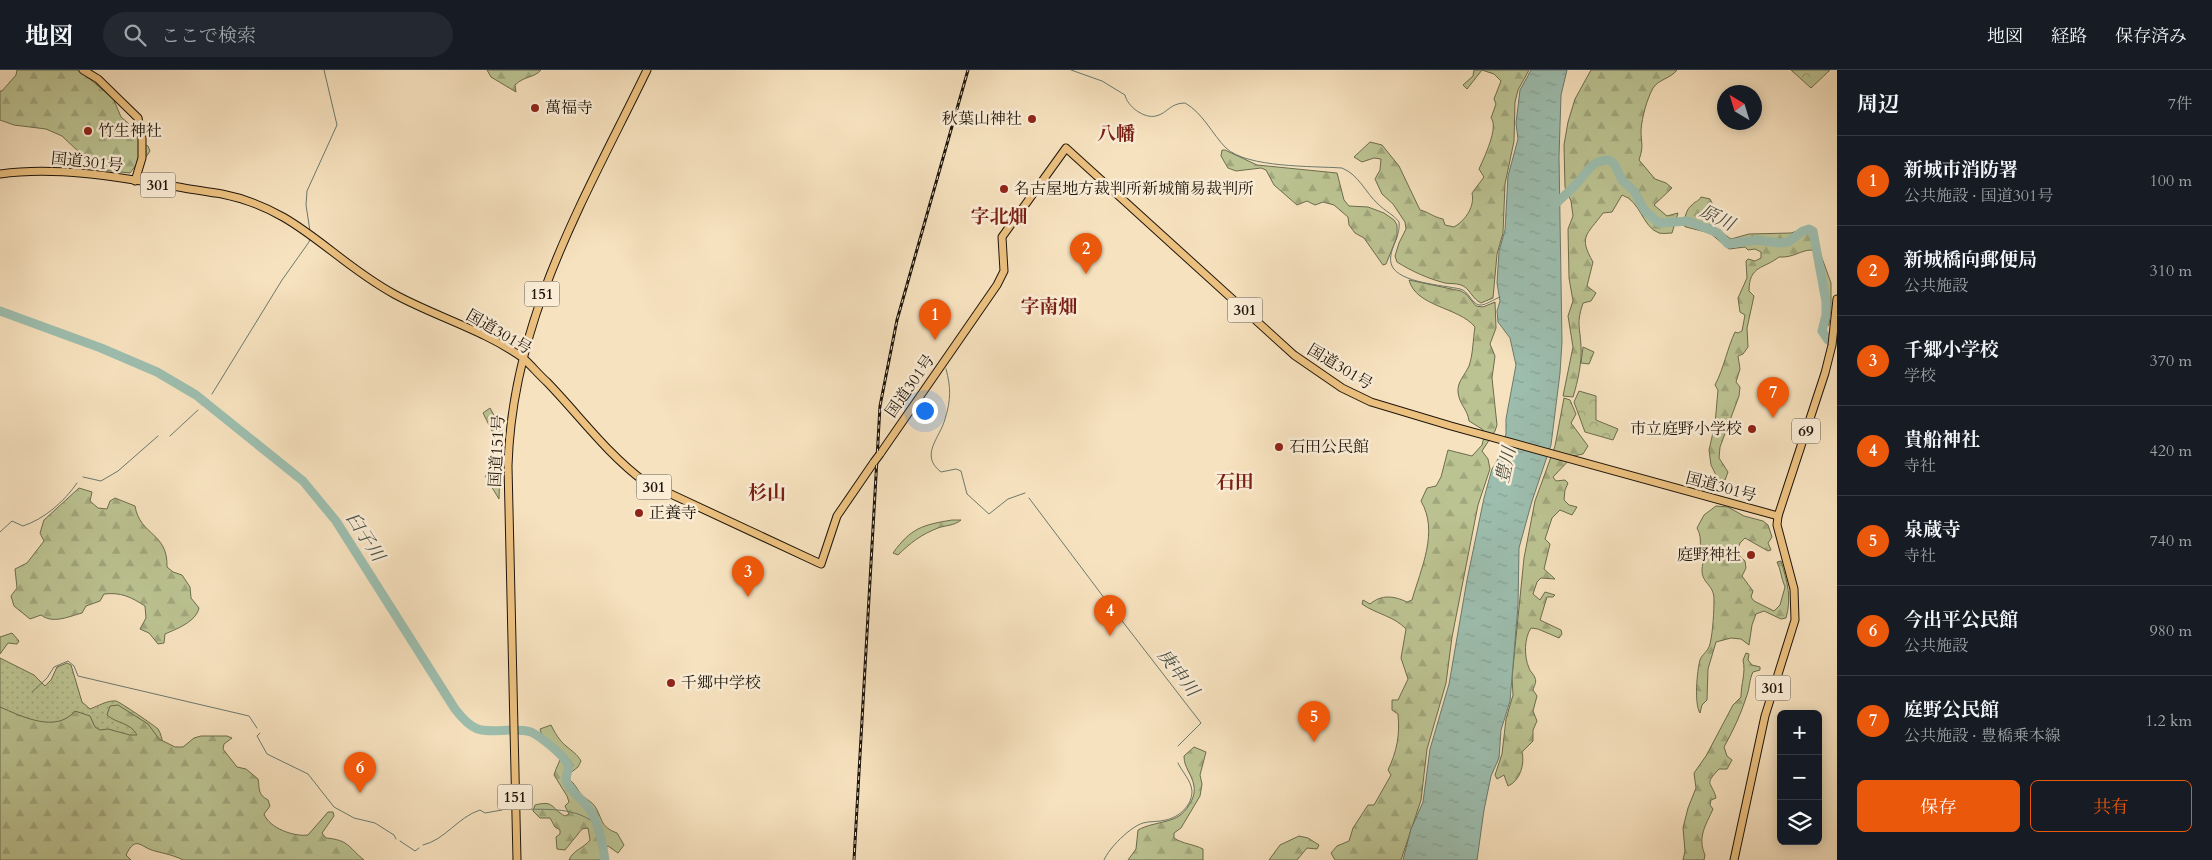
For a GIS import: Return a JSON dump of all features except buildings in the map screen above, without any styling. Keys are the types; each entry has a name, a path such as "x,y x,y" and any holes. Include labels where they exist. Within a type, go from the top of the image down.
{"main road":[{"path":"84,70 98,79 138,118 142,138 142,158 135,181"},
{"name":"国道151号","path":"517,860 508,466 509,437 523,358 558,251 648,70"},
{"name":"国道301号","path":"0,174 53,170 237,197 273,210 310,233 360,272 394,294 497,343 523,358 622,464 645,482 821,564 837,516 997,285 1004,271 1002,237 1066,148 1304,364 1342,388 1371,402 1452,426 1778,516"},
{"name":"69","path":"1778,516 1826,373 1832,345 1837,299"},
{"name":"301","path":"1734,860 1765,716 1795,620 1794,589 1777,525 1778,516"}],"green space":[{"path":"17,70 77,70 81,72 113,98 121,117 136,130 141,143 148,146 150,151 130,173 102,170 62,136 46,129 14,125 0,120 0,91 16,75"},
{"path":"487,70 541,70 515,85 516,92 491,77"},
{"path":"1474,70 1482,70 1467,89 1463,85 1473,76"},
{"path":"1482,70 1529,70 1518,90 1515,102 1514,141 1505,184 1503,233 1497,254 1493,298 1481,303 1464,286 1433,279 1414,272 1397,262 1395,256 1406,229 1405,222 1393,204 1382,194 1375,179 1380,170 1381,159 1374,158 1362,162 1354,157 1370,142 1382,145 1399,166 1420,210 1443,219 1445,225 1454,227 1469,212 1473,198 1472,193 1484,177 1479,169 1492,135 1493,122 1491,118 1496,104 1494,99 1501,81 1494,74"},
{"path":"1591,70 1677,70 1655,85 1651,92 1642,120 1642,148 1639,160 1655,179 1666,183 1672,188 1654,205 1667,216 1678,213 1672,233 1659,233 1653,230 1638,208 1622,195 1612,212 1603,213 1586,236 1586,246 1593,262 1587,286 1596,293 1591,301 1583,303 1580,316 1581,358 1573,397 1563,396 1573,347 1568,316 1573,301 1569,278 1568,229 1573,216 1571,201 1565,187 1564,145 1575,99"},
{"path":"1791,70 1830,70 1811,88"},
{"path":"1222,150 1257,165 1337,173 1344,200 1349,206 1368,207 1384,213 1394,220 1397,225 1397,237 1386,264 1383,265 1364,238 1355,233 1349,225 1348,217 1334,205 1323,202 1315,205 1307,201 1297,205 1274,185 1266,170 1261,168 1236,171 1228,168 1221,156"},
{"path":"1701,197 1710,199 1712,203 1709,215 1710,220 1721,232 1731,239 1749,234 1791,233 1809,227 1813,233 1831,283 1831,308 1829,325 1826,326 1828,304 1826,287 1819,262 1812,250 1779,257 1758,269 1752,276 1749,291 1754,296 1747,328 1748,347 1743,354 1738,356 1740,369 1736,382 1740,387 1739,396 1720,447 1719,458 1728,472 1725,480 1718,479 1711,465 1709,450 1715,424 1718,390 1715,385 1735,332 1742,331 1745,315 1740,312 1738,298 1747,278 1746,261 1748,259 1755,261 1761,258 1761,252 1755,249 1748,250 1745,247 1729,249 1710,233 1683,225 1688,209"},
{"path":"1409,280 1461,291 1476,306 1483,307 1495,302 1496,328 1490,344 1495,356 1492,378 1497,425 1482,451 1488,459 1490,469 1478,505 1452,637 1446,683 1427,749 1421,800 1401,860 1335,860 1331,853 1337,846 1349,841 1353,828 1368,805 1374,805 1391,775 1388,770 1396,749 1399,729 1398,714 1392,710 1392,700 1398,700 1408,679 1401,658 1406,629 1396,621 1362,604 1363,600 1370,604 1384,597 1393,597 1407,602 1412,600 1427,550 1428,525 1421,501 1427,488 1436,486 1441,477 1448,450 1472,456 1482,445 1485,433 1469,421 1458,392 1460,382 1470,362 1475,327 1468,320 1420,296 1413,289"},
{"path":"1583,347 1594,352 1589,364 1581,363"},
{"path":"1579,391 1596,396 1596,420 1618,429 1613,440 1585,432 1574,402"},
{"path":"1564,398 1570,400 1576,414 1571,423 1588,446 1583,454 1573,456 1553,477 1556,481 1565,480 1568,483 1564,500 1569,505 1577,507 1572,515 1560,510 1552,518 1545,539 1550,544 1544,569 1555,579 1541,578 1537,582 1533,594 1540,600 1545,592 1555,595 1547,597 1540,620 1561,630 1562,634 1559,638 1538,629 1531,628 1529,632 1526,642 1526,653 1527,664 1536,679 1533,690 1537,696 1533,711 1537,721 1533,730 1533,741 1522,752 1521,772 1516,780 1508,786 1504,775 1497,779 1495,775 1502,754 1506,719 1513,695 1512,677 1524,558 1535,501 1555,446"},
{"path":"490,408 502,430 501,442 498,443 483,413"},
{"path":"500,463 499,499 485,476"},
{"path":"79,488 92,492 90,501 98,508 107,509 110,501 115,498 135,506 142,523 159,540 163,547 167,567 173,572 182,575 190,587 191,598 199,608 197,613 190,621 165,634 164,643 158,644 149,633 140,629 146,618 145,606 121,595 104,594 100,601 86,606 82,613 60,619 50,619 41,615 30,619 14,606 11,596 17,588 15,569 27,563 44,541 40,533 44,520"},
{"path":"1716,506 1728,507 1744,516 1763,521 1768,525 1772,537 1768,543 1771,550 1768,551 1745,538 1740,543 1736,553 1745,561 1746,568 1742,576 1753,591 1751,597 1754,601 1774,611 1780,605 1785,587 1777,562 1781,561 1787,582 1789,603 1786,618 1781,619 1764,611 1756,614 1749,645 1741,639 1731,638 1716,642 1708,669 1707,700 1702,705 1700,713 1697,702 1698,672 1700,660 1710,644 1714,598 1711,589 1702,575 1703,563 1697,528 1704,515"},
{"path":"952,520 961,520 927,533 898,555 893,553 906,538 918,529"},
{"path":"12,633 19,641 17,644 8,643 0,654 0,637"},
{"path":"1746,653 1749,654 1748,660 1752,665 1760,667 1760,670 1753,672 1742,709 1724,747 1727,756 1732,760 1727,769 1719,769 1710,781 1716,798 1711,800 1710,805 1713,809 1702,837 1704,860 1683,860 1685,851 1683,828 1696,788 1694,773 1706,756 1733,705 1741,697 1743,660"},
{"path":"0,658 34,675 45,686 51,680 57,667 67,663 71,665 82,702 90,709 106,702 116,701 158,729 163,744 0,851"},
{"path":"118,705 148,724 159,739 175,747 183,747 194,738 201,736 227,736 232,738 224,744 223,749 237,767 246,769 258,779 261,793 268,800 270,806 264,814 271,823 289,833 308,835 328,812 333,812 334,816 322,833 326,838 344,842 364,860 183,860 136,844 133,845 126,855 131,860 0,860 0,707 18,715 48,722 67,718 75,711 90,716 95,727 100,730 108,729 137,735 127,725 107,715 110,706"},
{"path":"551,725 561,741 581,761 578,767 569,774 569,779 583,796 591,802 605,826 617,833 624,845 618,853 608,846 602,850 604,860 569,860 573,854 590,840 588,828 582,829 565,850 557,849 556,837 560,834 560,830 555,827 550,818 540,818 533,811 535,805 546,803 565,816 569,814 565,806 569,802 567,796 554,775 562,754 542,736 540,729"},
{"path":"1194,747 1206,752 1200,775 1202,784 1200,796 1181,828 1174,833 1174,838 1203,849 1203,860 1128,860 1136,849 1138,830 1179,816 1193,798 1194,786 1185,764 1184,756"},
{"path":"1299,836 1308,838 1319,845 1317,849 1307,848 1297,860 1269,860 1280,845"}],"water":[{"name":"豊川","path":"1531,70 1567,70 1561,95 1559,157 1562,342 1551,445 1532,501 1519,548 1518,606 1510,701 1501,730 1499,758 1491,776 1477,860 1403,860 1411,829 1423,802 1430,749 1449,684 1467,580 1484,498 1492,469 1498,459 1506,434 1506,419 1516,365 1510,338 1498,322 1497,311 1500,301 1497,283 1499,251 1505,230 1508,176 1518,139 1516,123 1520,90"}],"waterway":[{"path":"310,231 306,205 307,191 337,125 324,70"},
{"path":"1071,70 1102,81 1125,95 1129,103 1146,116 1156,116 1172,106 1185,103 1197,112 1226,148 1236,155 1264,163 1342,168 1348,171 1373,199 1399,222 1398,234 1391,255 1392,266 1397,272 1413,280 1463,290 1479,305 1500,297"},
{"name":"原川","path":"1554,205 1594,164 1603,160 1609,160 1615,165 1622,180 1634,191 1645,211 1659,223 1688,221 1718,233 1728,244 1757,240 1780,243 1788,242 1809,229 1813,231 1826,302 1826,315 1822,331 1828,340 1837,342"},
{"path":"212,394 282,280 309,242 310,237"},
{"name":"臼子川","path":"0,311 101,348 157,372 196,395 303,481 336,521 455,709 462,717 480,730 519,730 531,732 552,747 566,761 568,765 567,783 571,790 587,806 594,818 603,846 605,860"},
{"name":"庚申川","path":"946,369 949,382 949,400 945,419 931,453 935,466 941,472 956,469 961,471 967,494 989,514 1008,499 1025,493"},
{"name":"臼子川","path":"202,405 208,400"},
{"path":"170,436 198,410"},
{"path":"83,477 101,481 118,471 158,436"},
{"path":"0,532 12,521 23,526 46,514 60,503 77,483"},
{"name":"庚申川","path":"1029,498 1111,607"},
{"name":"庚申川","path":"1116,613 1201,723 1178,746"},
{"path":"32,692 47,678 54,667 68,661 74,666 78,676 249,716 257,728"},
{"path":"260,733 257,736 267,754 308,774 334,807 354,818 375,823 394,835 396,839"},
{"name":"庚申川","path":"1104,860 1115,844 1138,825 1171,819 1184,810 1190,801 1192,791 1178,763"},
{"path":"520,809 571,812 581,815 598,826"},
{"path":"423,845 438,838 472,813 480,810 485,813 502,810"},
{"path":"400,841 415,851 419,848"}],"railway":[{"path":"854,860 880,406 897,320 968,70"}],"place":[{"name":"萬福寺","path":"535,108"},
{"name":"秋葉山神社","path":"1032,119"},
{"name":"竹生神社","path":"88,131"},
{"name":"名古屋地方裁判所新城簡易裁判所","path":"1004,189"},
{"name":"新城橋向郵便局","path":"1086,274"},
{"name":"新城市消防署","path":"935,340"},
{"name":"庭野公民館","path":"1773,418"},
{"name":"市立庭野小学校","path":"1752,429"},
{"name":"石田公民館","path":"1279,447"},
{"name":"正養寺","path":"639,513"},
{"name":"庭野神社","path":"1751,555"},
{"name":"千郷小学校","path":"748,597"},
{"name":"貴船神社","path":"1110,636"},
{"name":"千郷中学校","path":"671,683"},
{"name":"泉蔵寺","path":"1314,742"},
{"name":"今出平公民館","path":"360,793"}],"district":[{"name":"八幡","path":"1116,134"},
{"name":"字北畑","path":"999,217"},
{"name":"字南畑","path":"1049,307"},
{"name":"石田","path":"1235,482"},
{"name":"杉山","path":"767,493"}]}
